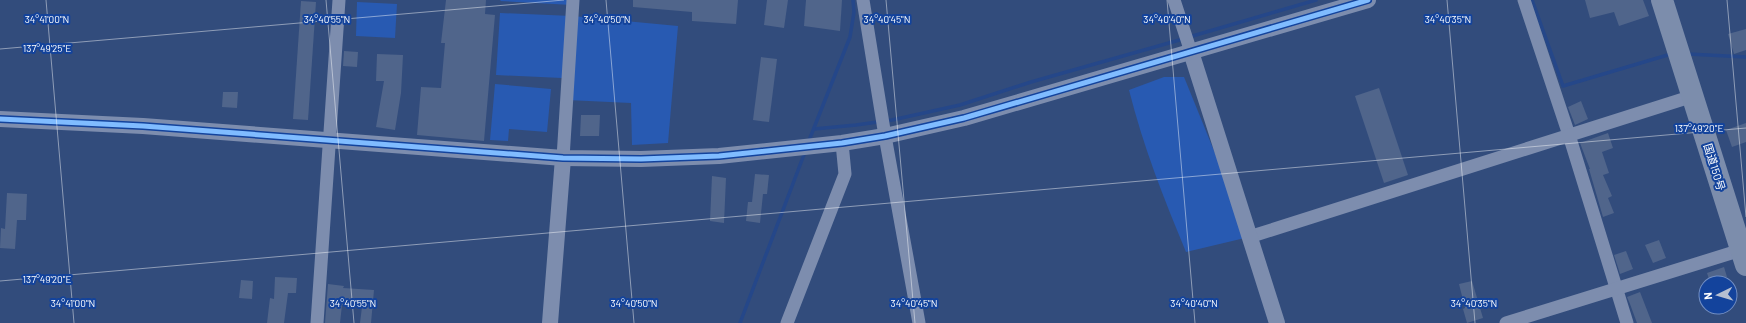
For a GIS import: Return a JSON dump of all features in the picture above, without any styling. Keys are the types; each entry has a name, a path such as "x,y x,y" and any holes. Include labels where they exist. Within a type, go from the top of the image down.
{"highway":[{"name":"国道150号","path":"1662,0 1744,258"}],"street":[{"path":"317,323 339,0"},
{"path":"550,323 563,158 573,0"},
{"path":"863,0 885,136 919,323"},
{"path":"1174,0 1277,323"},
{"path":"0,119 143,126 563,158 641,159 719,156 842,143 885,136 964,118 1368,0"},
{"path":"1524,0 1569,135 1627,323"},
{"path":"1249,237 1693,96"},
{"path":"787,323 845,174 842,143"},
{"path":"1506,323 1617,289 1744,258"}],"shaded area":[{"path":"573,0 572,5 500,1"},
{"path":"357,2 397,4 395,38 356,36"},
{"path":"500,13 572,16 678,26 668,143 632,145 631,103 567,100 562,78 496,75"},
{"path":"1164,77 1184,77 1249,237 1186,252 1154,172 1129,90"},
{"path":"495,84 551,89 547,132 509,129 508,141 490,140"}],"building":[{"path":"446,0 486,0 485,14 495,15 484,141 417,135 421,87 441,88 445,43 441,43"},
{"path":"633,0 738,0 736,24 692,21 692,12 633,7"},
{"path":"767,0 788,0 784,28 764,25"},
{"path":"806,0 842,0 840,31 804,26"},
{"path":"1585,0 1643,0 1649,16 1619,26 1614,12 1590,18"},
{"path":"301,1 316,2 308,120 293,119"},
{"path":"1746,29 1746,50 1734,54 1728,34"},
{"path":"344,51 358,52 357,67 343,66"},
{"path":"377,54 403,55 401,93 395,130 376,127 384,81 376,81"},
{"path":"761,57 777,59 769,122 753,120"},
{"path":"1379,88 1408,175 1384,183 1355,96"},
{"path":"223,92 238,92 237,108 222,107"},
{"path":"1581,101 1588,119 1575,125 1568,107"},
{"path":"581,115 600,115 599,136 580,136"},
{"path":"1746,123 1746,142 1732,147 1726,130"},
{"path":"1608,133 1613,148 1602,152 1609,173 1603,175 1612,196 1608,198 1614,213 1603,217 1590,169 1580,143"},
{"path":"755,174 769,175 767,194 763,194 760,223 746,221 748,202 752,202"},
{"path":"712,176 726,178 724,223 710,221"},
{"path":"7,193 27,194 26,220 17,220 15,249 0,248 1,228 5,229"},
{"path":"1659,240 1666,258 1653,263 1645,245"},
{"path":"1626,251 1633,269 1620,274 1614,255"},
{"path":"1724,267 1726,275 1708,275 1707,273"},
{"path":"275,277 297,278 296,293 288,293 284,323 267,323 270,298 274,299"},
{"path":"241,280 253,281 252,299 239,298"},
{"path":"1472,281 1483,318 1467,323 1459,284"},
{"path":"328,284 344,286 343,288 374,290 371,323 360,323 362,307 342,305 340,323 325,323"},
{"path":"1640,292 1652,323 1637,323 1627,297"}],"waterway":[{"path":"808,143 850,37 854,12 853,0"},
{"path":"1189,37 1316,0"},
{"path":"1532,0 1563,86 1671,54"},
{"path":"814,129 892,120 960,105 1031,82 1183,39"},
{"path":"1688,54 1746,57"},
{"path":"740,323 805,152"}],"cycle path":[{"path":"0,119 143,126 563,158 641,159 719,156 842,143 885,136 964,118 1368,0"}]}
